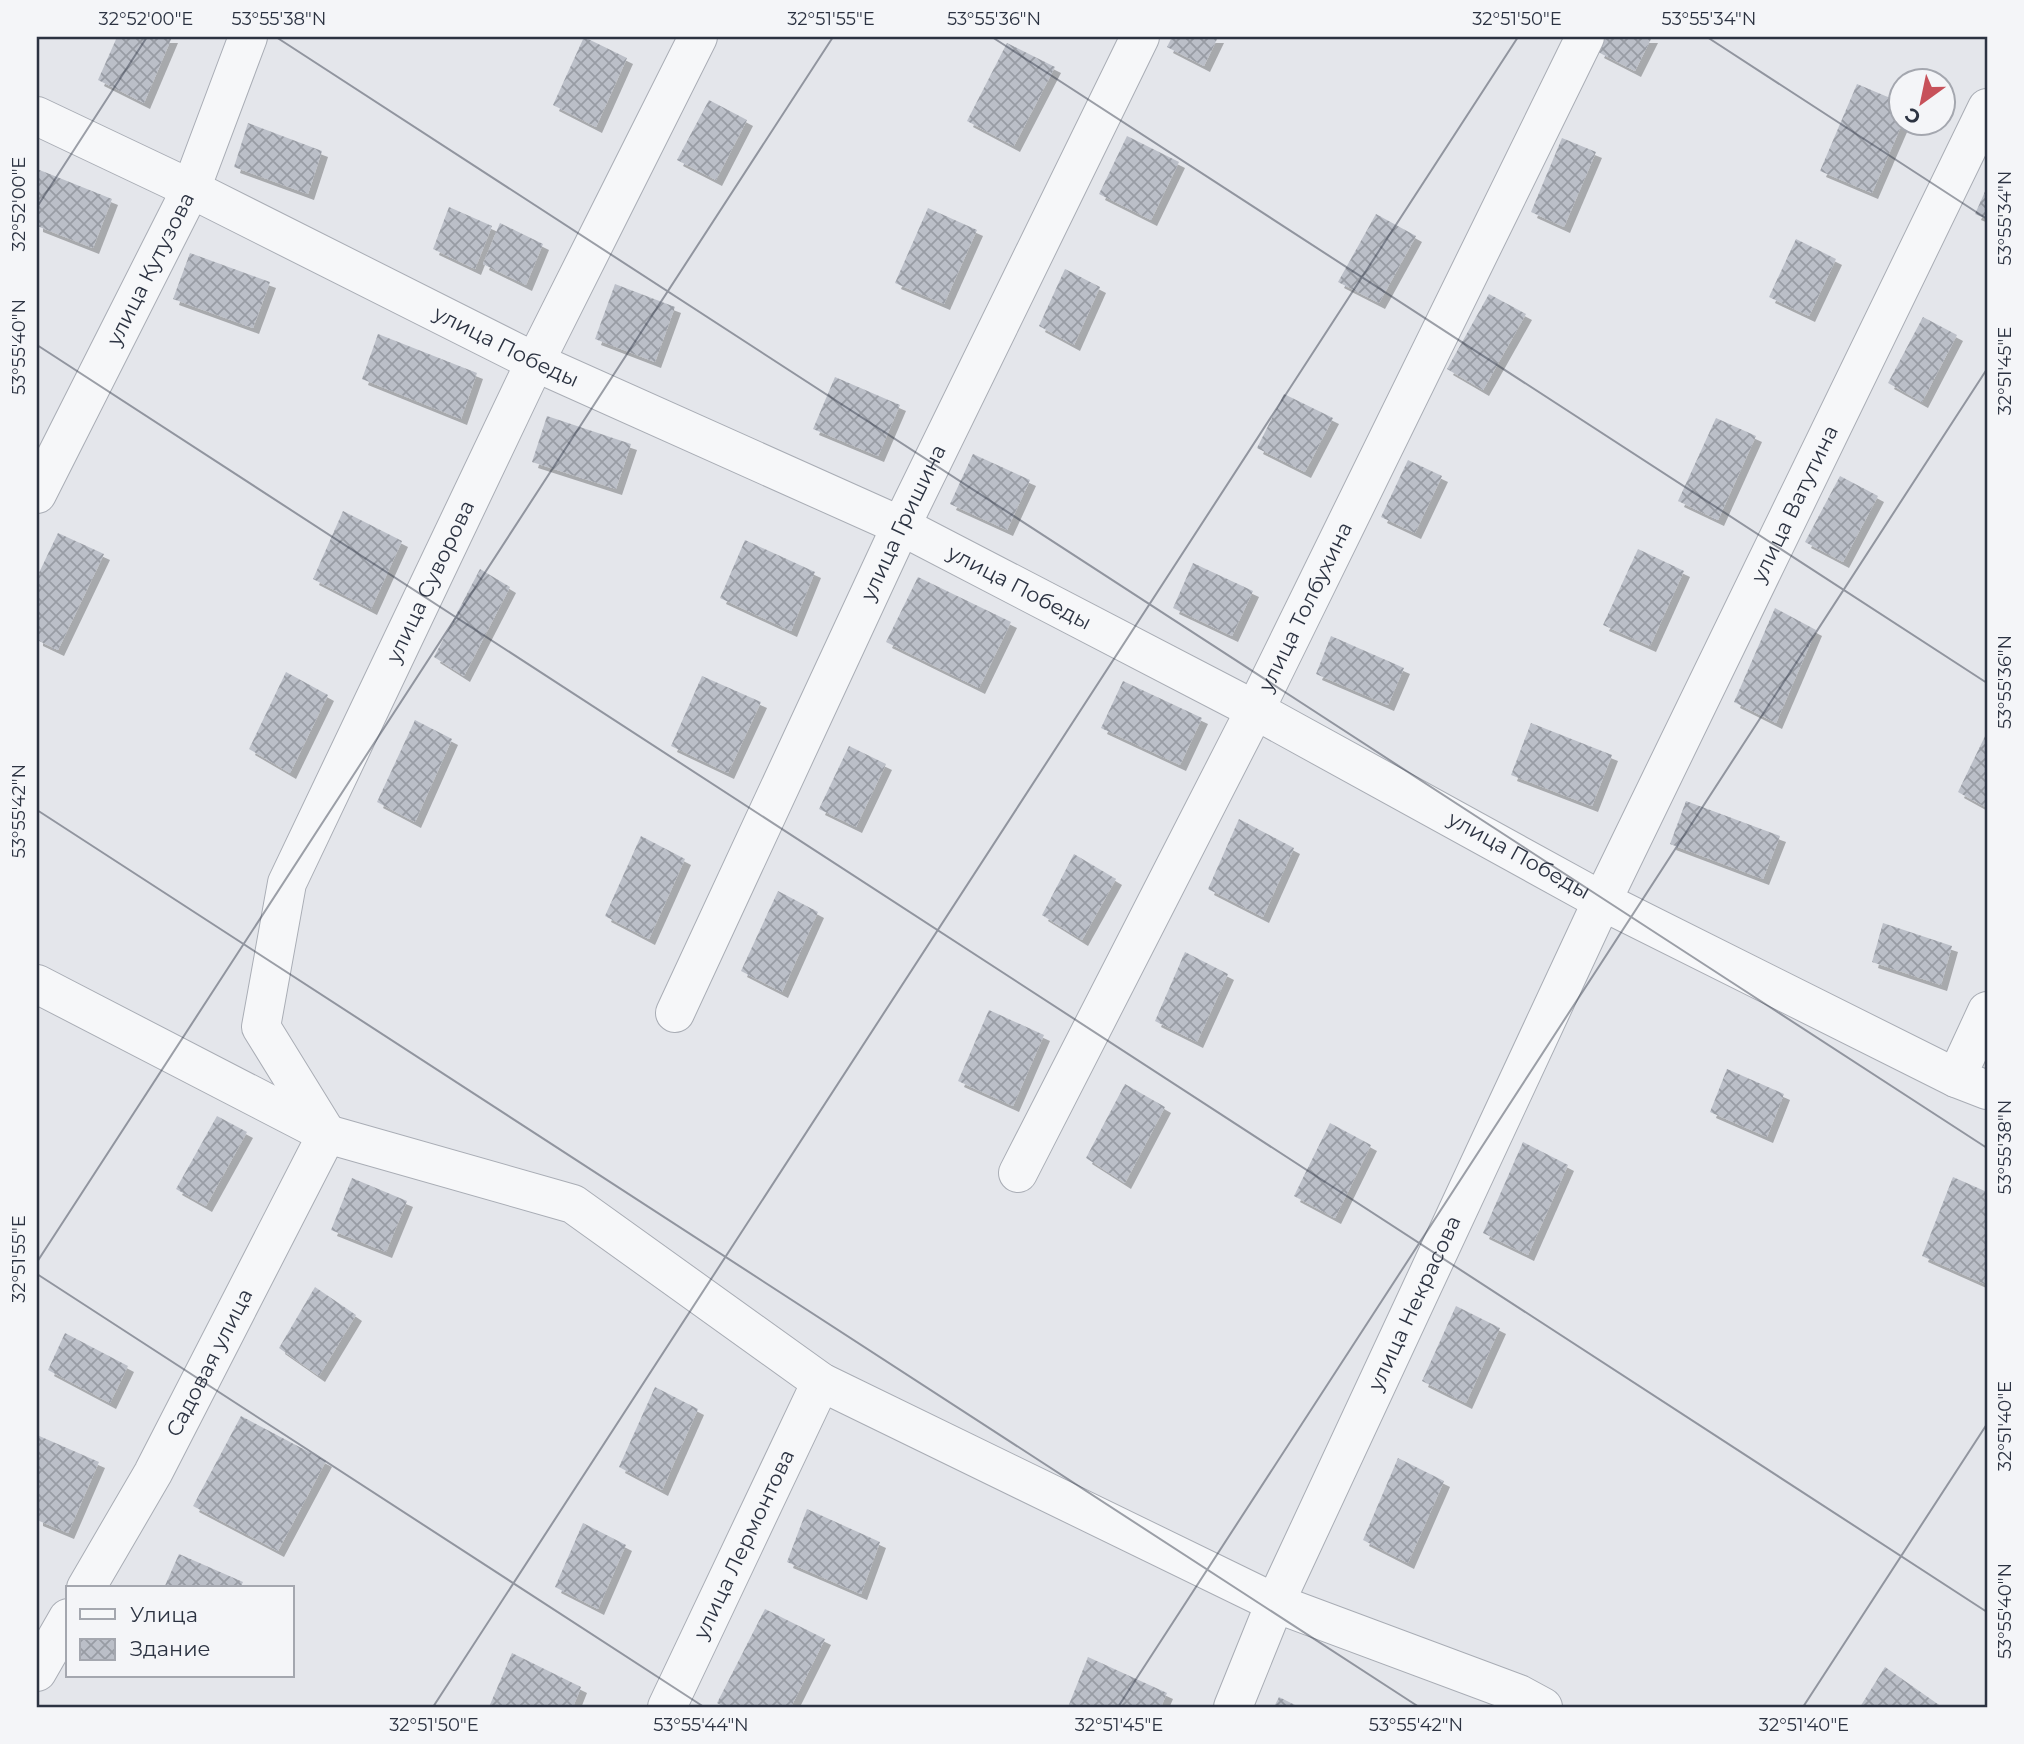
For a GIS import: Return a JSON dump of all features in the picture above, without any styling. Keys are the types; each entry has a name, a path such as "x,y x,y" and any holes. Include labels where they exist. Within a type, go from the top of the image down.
{"street":[{"name":"улица Кутузова","path":"37,494 191,189 248,37"},
{"name":"улица Суворова","path":"327,1134 261,1027 287,883 535,362 698,37"},
{"name":"улица Гришина","path":"675,1013 901,526 1140,37"},
{"name":"улица Толбухина","path":"1018,1173 1255,710 1585,37"},
{"name":"улица Ватутина","path":"1602,901 1987,108"},
{"name":"улица Победы","path":"37,116 191,189 535,362 901,526 1255,710 1602,901 1972,1084"},
{"name":"улица Некрасова","path":"1233,1707 1275,1603 1602,901"},
{"path":"37,984 327,1134 573,1204 821,1382 1275,1603 1519,1694 1543,1707"},
{"path":"1972,1084 1987,1011"},
{"name":"Садовая улица","path":"87,1586 153,1473 327,1134"},
{"name":"улица Лермонтова","path":"667,1707 821,1382"},
{"path":"37,1672 66,1621"}],"building":[{"path":"117,37 172,37 144,103 98,80"},
{"path":"584,37 627,58 596,127 553,105"},
{"path":"1172,37 1218,37 1204,66 1167,47"},
{"path":"1606,37 1652,37 1635,71 1598,52"},
{"path":"1007,43 1055,67 1014,146 967,121"},
{"path":"1857,84 1888,97 1888,136 1897,136 1872,193 1820,171"},
{"path":"709,100 747,120 716,180 677,160"},
{"path":"248,123 322,151 308,194 234,167"},
{"path":"1127,136 1179,162 1151,220 1099,194"},
{"path":"1562,138 1596,152 1564,227 1531,212"},
{"path":"37,169 112,199 93,248 37,226"},
{"path":"1987,187 1987,219 1975,214"},
{"path":"449,207 492,226 475,269 433,249"},
{"path":"928,208 977,230 944,304 895,283"},
{"path":"1376,214 1416,236 1379,303 1338,282"},
{"path":"500,223 543,244 526,285 483,264"},
{"path":"1796,239 1836,259 1809,316 1769,297"},
{"path":"190,253 270,282 253,328 173,299"},
{"path":"1065,269 1100,287 1074,345 1039,326"},
{"path":"615,284 675,307 655,362 595,339"},
{"path":"1489,294 1526,314 1483,390 1447,369"},
{"path":"1923,317 1957,335 1922,402 1888,383"},
{"path":"378,334 477,373 461,419 362,379"},
{"path":"835,377 900,405 878,456 813,429"},
{"path":"1284,394 1333,418 1305,472 1257,448"},
{"path":"547,416 631,444 616,489 532,462"},
{"path":"1716,418 1756,436 1718,520 1678,501"},
{"path":"973,454 1030,480 1007,530 950,504"},
{"path":"1408,460 1442,476 1415,533 1381,517"},
{"path":"1840,476 1878,496 1843,562 1805,542"},
{"path":"343,511 402,541 371,609 313,579"},
{"path":"58,533 104,554 58,650 37,640 37,577"},
{"path":"745,540 815,572 791,631 720,598"},
{"path":"1638,549 1684,571 1650,646 1603,625"},
{"path":"1193,563 1253,591 1232,636 1173,608"},
{"path":"480,569 510,587 464,676 434,657"},
{"path":"918,577 1011,622 979,688 886,642"},
{"path":"1775,608 1816,630 1776,723 1734,702"},
{"path":"1331,636 1404,668 1388,705 1316,674"},
{"path":"286,672 328,695 290,773 249,749"},
{"path":"702,676 761,702 728,773 671,746"},
{"path":"1123,681 1202,718 1180,765 1101,728"},
{"path":"415,720 452,739 415,822 377,802"},
{"path":"1531,723 1612,755 1592,806 1511,775"},
{"path":"1987,732 1987,808 1958,792"},
{"path":"849,746 886,764 856,827 819,809"},
{"path":"1686,801 1780,836 1763,879 1670,844"},
{"path":"1239,819 1294,848 1263,917 1208,889"},
{"path":"641,836 685,859 649,939 605,916"},
{"path":"1074,854 1116,879 1082,940 1042,915"},
{"path":"778,891 818,912 782,992 741,971"},
{"path":"1883,923 1952,946 1941,985 1872,962"},
{"path":"1185,952 1228,974 1197,1042 1155,1021"},
{"path":"989,1010 1044,1035 1013,1106 958,1081"},
{"path":"1727,1069 1784,1094 1767,1137 1710,1112"},
{"path":"1125,1084 1165,1107 1125,1183 1086,1158"},
{"path":"217,1116 247,1132 206,1206 176,1189"},
{"path":"1330,1123 1371,1145 1335,1218 1294,1196"},
{"path":"1523,1142 1568,1165 1528,1255 1483,1233"},
{"path":"1953,1177 1987,1192 1987,1285 1922,1256"},
{"path":"352,1178 407,1201 386,1252 331,1230"},
{"path":"315,1287 356,1315 319,1376 279,1348"},
{"path":"1456,1306 1500,1328 1466,1403 1422,1381"},
{"path":"65,1333 128,1366 110,1403 48,1370"},
{"path":"655,1387 698,1409 662,1490 619,1467"},
{"path":"241,1416 326,1461 278,1551 193,1506"},
{"path":"37,1435 99,1462 68,1533 37,1520"},
{"path":"1398,1458 1444,1481 1408,1563 1363,1540"},
{"path":"807,1509 880,1542 861,1594 787,1562"},
{"path":"583,1523 626,1545 598,1609 555,1587"},
{"path":"179,1554 243,1582 241,1586 165,1586"},
{"path":"765,1609 825,1639 791,1707 724,1707 717,1703"},
{"path":"512,1653 581,1687 573,1707 489,1707"},
{"path":"1088,1657 1167,1693 1161,1707 1068,1707"},
{"path":"1885,1667 1942,1707 1860,1707"},
{"path":"1279,1697 1299,1707 1274,1707"}]}
